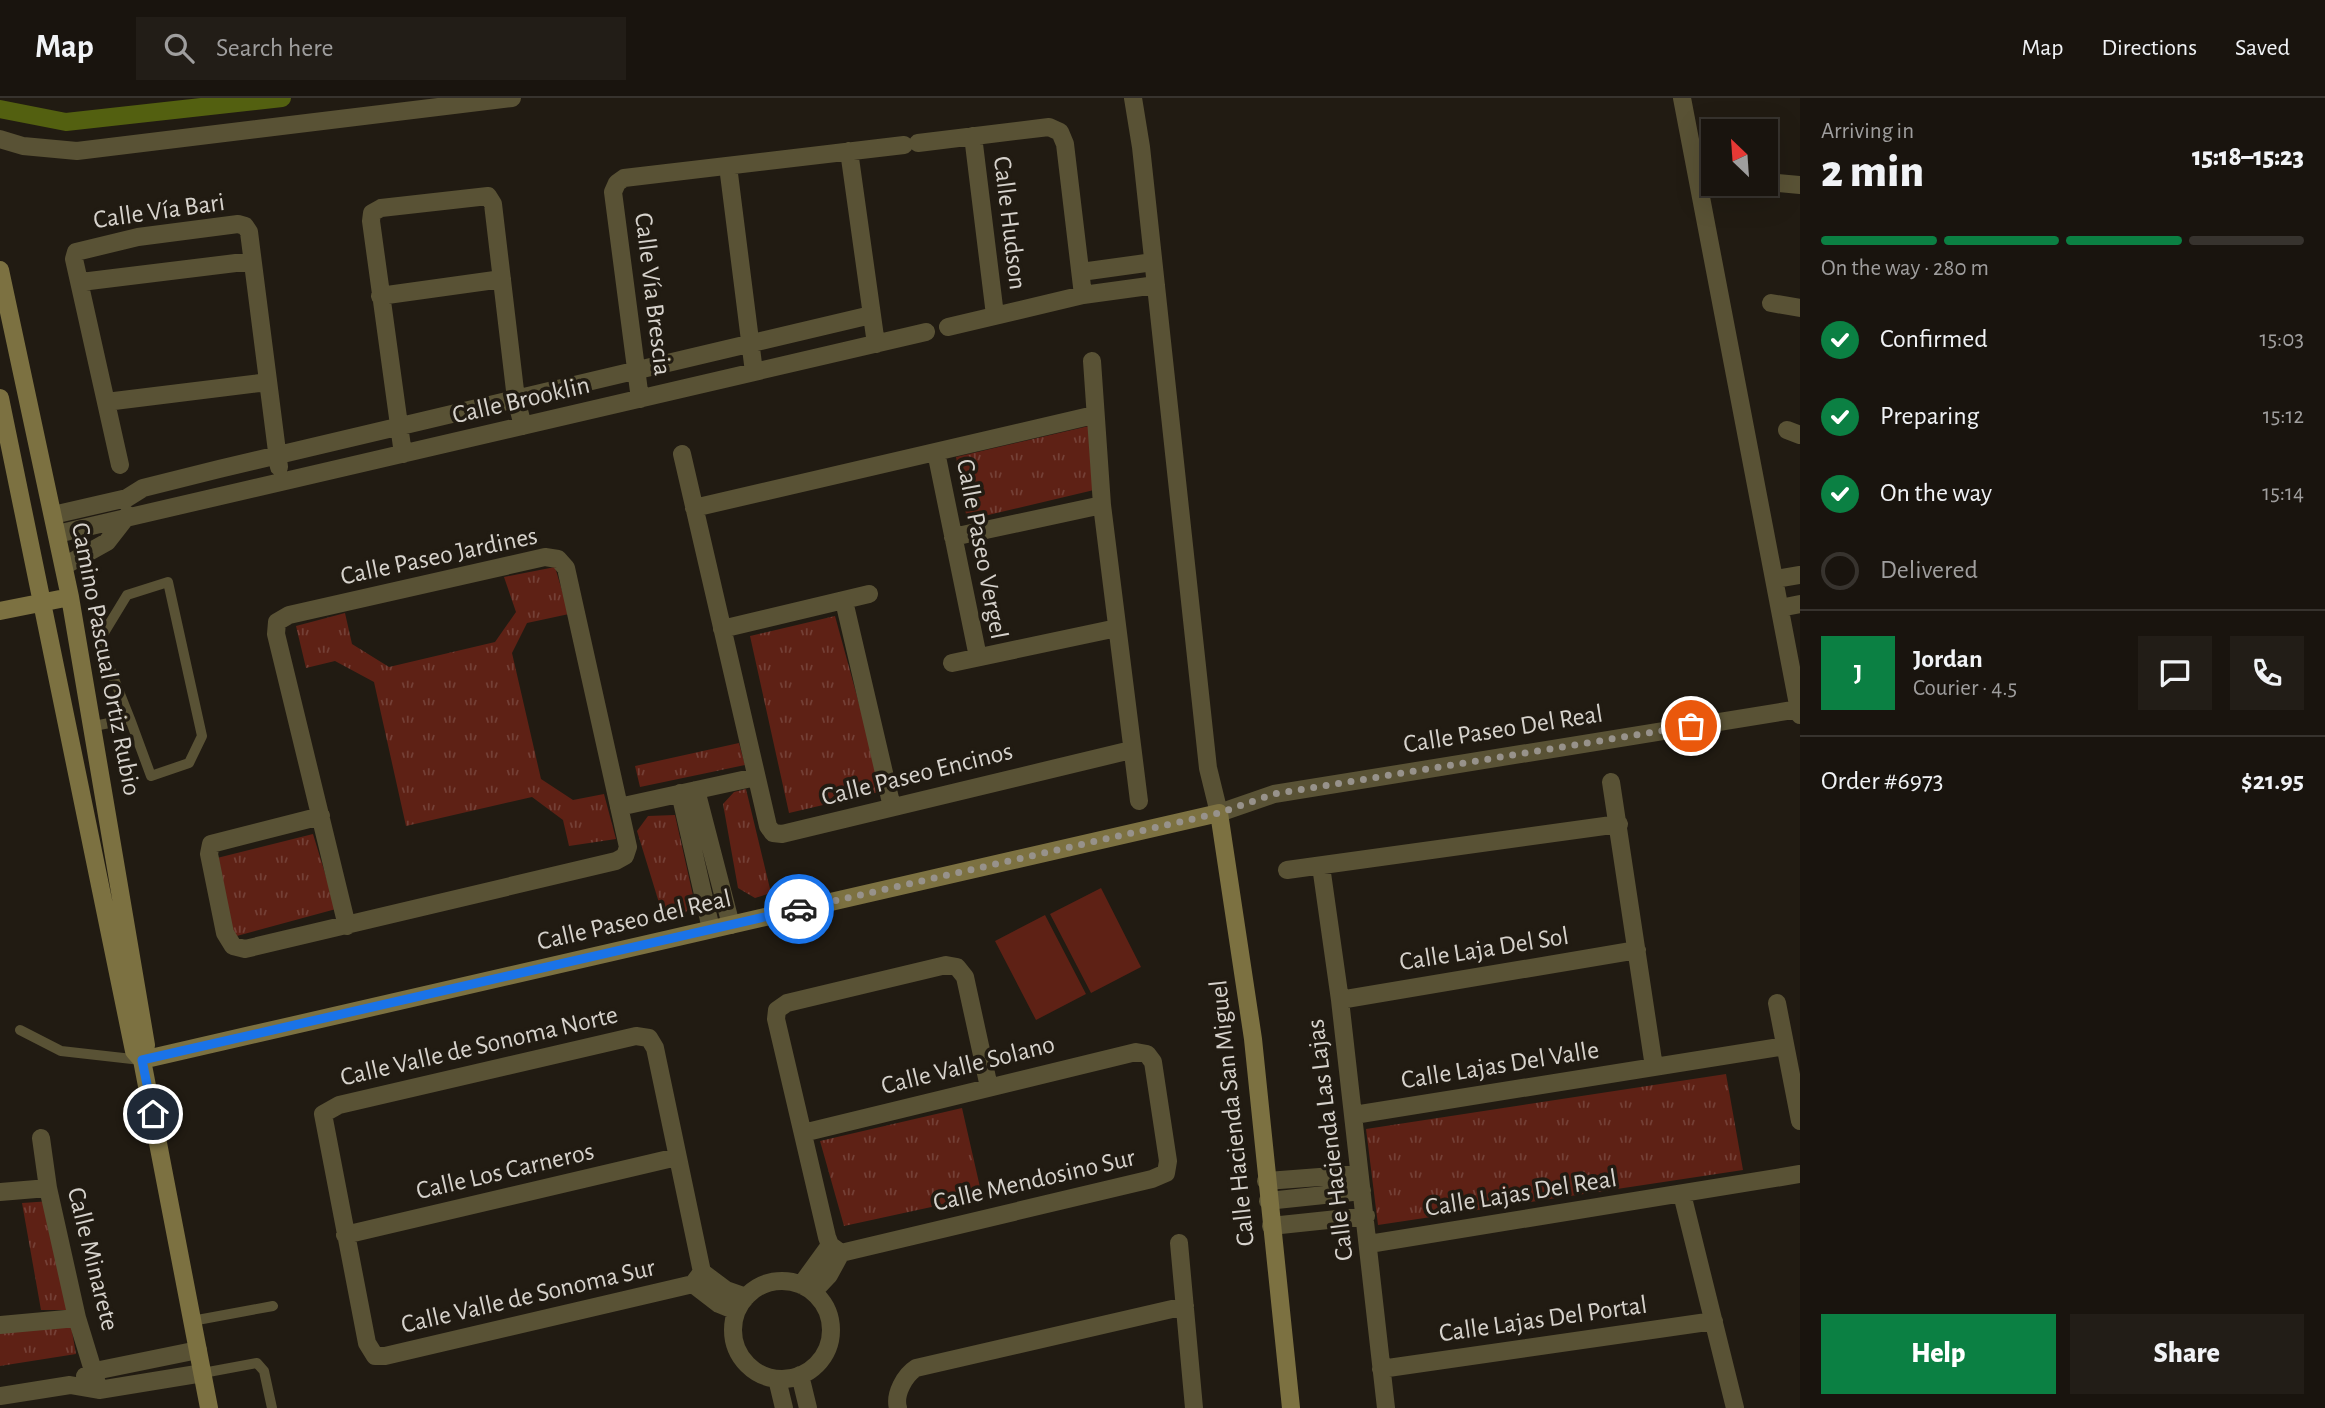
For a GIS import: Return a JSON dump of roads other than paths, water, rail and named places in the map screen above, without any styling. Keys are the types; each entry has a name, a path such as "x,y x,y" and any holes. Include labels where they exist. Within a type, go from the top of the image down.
{"street":[{"path":"0,139 23,146 78,151 512,98"},
{"path":"1133,98 1208,768 1219,813"},
{"path":"1682,98 1800,711"},
{"name":"Calle Hudson","path":"911,144 1049,127 1060,132 1065,144 1081,272"},
{"name":"Calle Hudson","path":"973,136 995,316"},
{"name":"Calle Vía Brescia","path":"640,399 613,192 617,184 624,178 911,144"},
{"path":"849,151 876,344"},
{"path":"728,166 754,372"},
{"path":"1778,183 1800,185"},
{"path":"403,454 370,221 372,213 393,207 488,197 493,204 516,399 523,426"},
{"name":"Calle Vía Bari","path":"120,465 74,259 76,252 138,237 238,225 245,226 249,232 281,481"},
{"path":"81,282 252,261"},
{"path":"1083,295 1081,272 1153,262"},
{"name":"Camino Pascual Ortiz Rubio","path":"0,271 64,566 94,726 146,1045 142,1060 209,1408"},
{"path":"380,296 502,279"},
{"path":"948,327 1083,295 1156,285"},
{"path":"1772,303 1800,308"},
{"name":"Calle Brooklin","path":"53,515 127,498 143,488 871,315"},
{"name":"Calle Brooklin","path":"57,534 926,332"},
{"path":"1092,361 1102,505 1139,801"},
{"path":"106,402 268,382"},
{"name":"Camino Pascual Ortiz Rubio","path":"0,398 4,436 134,1051 142,1060"},
{"path":"694,508 1094,415"},
{"name":"Calle Paseo Vergel","path":"936,452 978,657"},
{"name":"Calle Paseo Encinos","path":"682,454 768,827 773,833 782,834 1131,750"},
{"path":"64,566 107,542 128,518 127,498"},
{"path":"953,537 1102,505"},
{"name":"Calle Paseo Jardines","path":"321,816 211,844 209,854 225,933 233,946 245,950 347,926 616,861 625,856 628,846 566,568 558,559 545,557 289,615 277,622 276,634 321,816 347,926"},
{"path":"1775,579 1800,575"},
{"path":"722,629 869,594"},
{"path":"0,611 70,597"},
{"path":"844,601 892,807"},
{"path":"1780,608 1800,604"},
{"name":"Calle Paseo Vergel","path":"952,663 1116,628"},
{"name":"Calle Paseo Del Real","path":"1219,813 1274,794 1800,711"},
{"path":"619,807 757,776"},
{"path":"1611,782 1654,1067"},
{"path":"688,792 731,925"},
{"path":"688,792 711,929"},
{"name":"Calle Paseo del Real","path":"142,1060 1219,813"},
{"name":"Calle Hacienda San Miguel","path":"1219,813 1254,1040 1266,1181 1291,1408"},
{"path":"1287,870 1619,824"},
{"name":"Calle Hacienda Las Lajas","path":"1321,866 1354,1115 1386,1408"},
{"name":"Calle Laja Del Sol","path":"1340,1000 1637,950"},
{"path":"807,1288 829,1275 836,1249 803,1133 776,1020 777,1010 787,1003 946,965 957,967 965,977 989,1087"},
{"path":"1777,1003 1800,1121"},
{"name":"Calle Valle de Sonoma Norte","path":"345,1235 323,1114 339,1105 366,1098 636,1036 649,1038 655,1048 677,1157"},
{"name":"Calle Lajas Del Valle","path":"1354,1115 1785,1046"},
{"name":"Calle Valle Solano","path":"803,1133 1136,1052 1147,1054"},
{"name":"Calle Mendosino Sur","path":"836,1249 1152,1179 1166,1173 1166,1148 1153,1062 1147,1054"},
{"name":"Calle Minarete","path":"41,1138 48,1188 77,1318 99,1390"},
{"path":"677,1157 697,1278 726,1290 741,1304"},
{"name":"Calle Los Carneros","path":"345,1235 677,1157"},
{"name":"Calle Lajas Del Real","path":"1369,1244 1800,1174"},
{"path":"1266,1181 1360,1183"},
{"path":"1268,1200 1360,1183"},
{"path":"0,1192 48,1188"},
{"path":"1682,1194 1735,1408"},
{"path":"1271,1226 1366,1216"},
{"name":"Calle Valle de Sonoma Sur","path":"345,1235 367,1343 375,1356 384,1356 697,1278"},
{"path":"1179,1243 1192,1407"},
{"path":"772,1282 807,1288 824,1304 830,1318 831,1333 820,1361 800,1375 777,1379 750,1367 740,1355 734,1340 741,1304 772,1282"},
{"path":"898,1408 897,1396 908,1373 916,1367 1185,1306"},
{"path":"0,1325 77,1318"},
{"name":"Calle Lajas Del Portal","path":"1381,1369 1714,1321"},
{"path":"70,1385 95,1371 198,1350"},
{"path":"0,1396 70,1385 99,1390 203,1373"},
{"path":"800,1375 808,1408"},
{"path":"777,1379 784,1408"}],"lane":[{"path":"168,582 202,736 189,764 150,776 130,719 99,641 127,595 168,582"},
{"path":"94,726 130,719"},
{"path":"20,1030 61,1051 142,1060"},
{"path":"192,1321 273,1306"},
{"path":"203,1373 257,1363 264,1371 272,1408"}],"waterway":[{"path":"0,109 66,122 282,98"}]}
